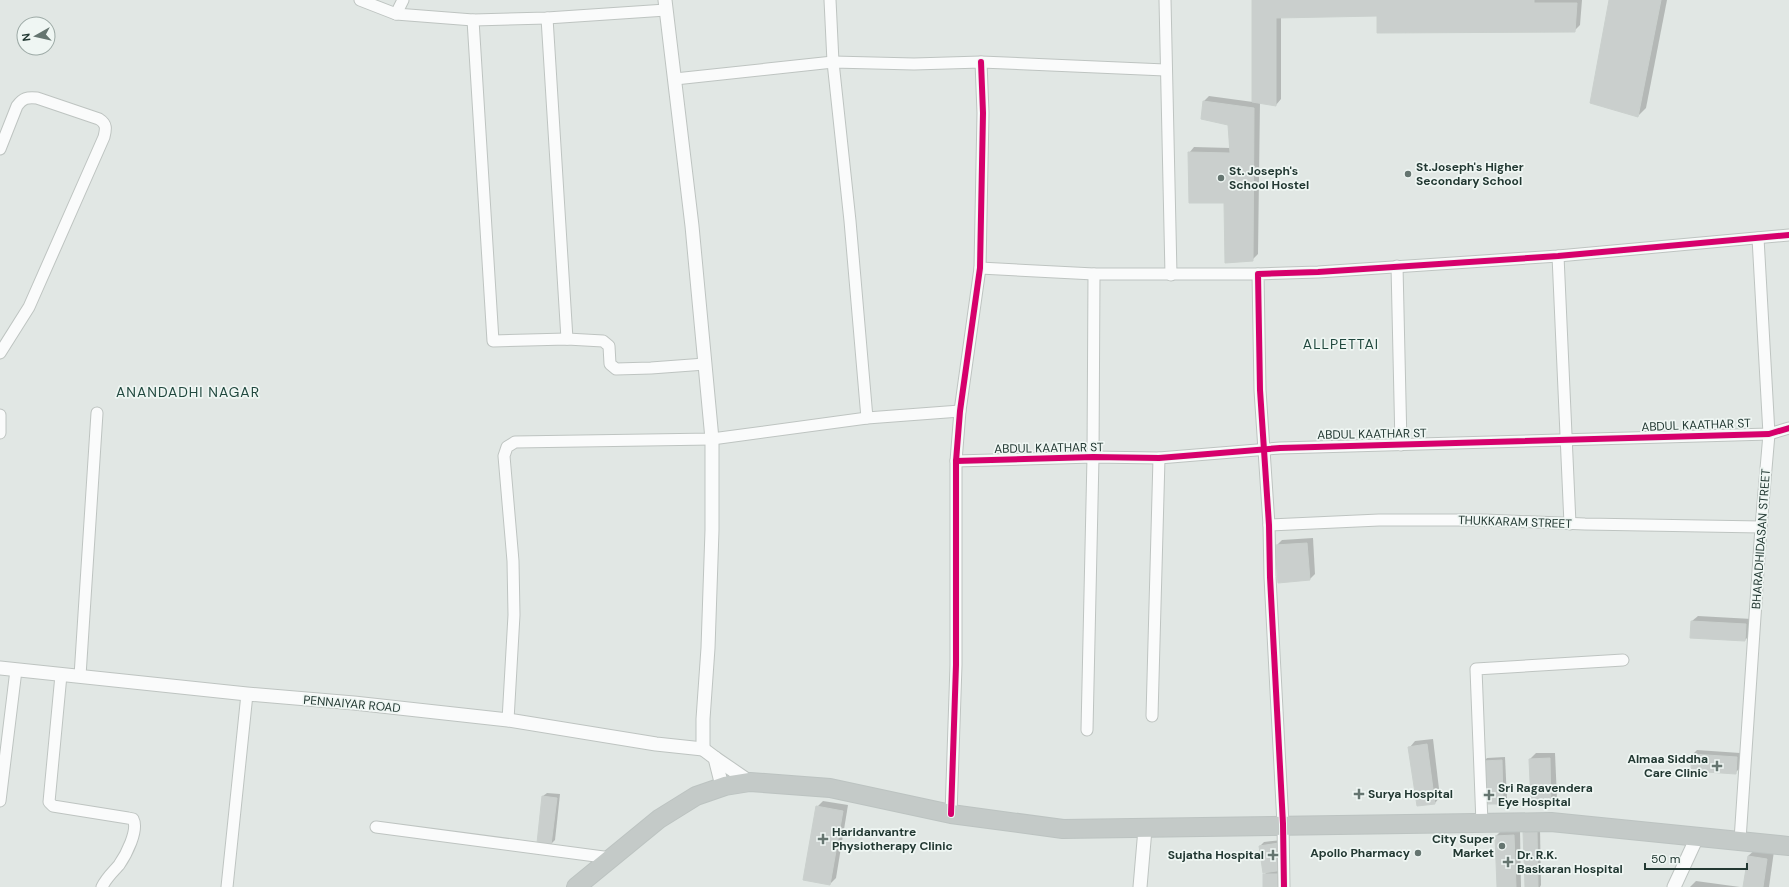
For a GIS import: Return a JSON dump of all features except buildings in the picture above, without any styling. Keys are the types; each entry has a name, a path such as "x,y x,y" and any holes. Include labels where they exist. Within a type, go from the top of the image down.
{"highway":[{"path":"576,887 591,881 611,858 659,819 696,796 720,788 750,782 830,788 951,814 1063,829 1283,824 1551,822 1698,835 1789,846"}],"street":[{"path":"360,0 396,14 473,20 547,18 665,5 675,79 712,439 712,530 708,648 703,719 704,749 750,782"},
{"path":"396,14 403,0"},
{"path":"830,0 833,62 850,221 867,418"},
{"path":"1165,0 1165,70 1171,275"},
{"path":"547,18 567,339"},
{"path":"473,20 493,341 567,339 603,341 609,346 610,364 616,369 705,364"},
{"path":"675,79 833,62 914,64 981,62 1165,70"},
{"path":"951,814 956,665 956,461 960,411 980,268 983,113 981,62"},
{"path":"0,149 17,106 21,100 28,97 36,98 99,119 104,122 106,128 104,137 29,307 0,353"},
{"path":"980,268 1094,274 1171,275 1318,272 1558,256 1789,236"},
{"name":"BHARADHIDASAN STREET","path":"1740,840 1761,527 1769,434 1758,238"},
{"path":"1558,256 1570,524"},
{"path":"1397,266 1401,444"},
{"path":"1087,730 1093,457 1094,274"},
{"path":"1258,274 1263,449 1269,525 1270,577 1283,824 1284,887"},
{"path":"508,720 514,616 513,561 504,456 507,447 515,442 712,439 867,418 960,411"},
{"path":"80,676 97,413"},
{"path":"0,415 0,433"},
{"name":"ABDUL KAATHAR ST","path":"956,461 1093,457 1158,458 1263,449 1769,434 1789,428"},
{"path":"1152,716 1158,458"},
{"name":"THUKKARAM STREET","path":"1269,525 1379,520 1485,520 1570,524 1761,527"},
{"path":"1482,822 1476,669 1623,660"},
{"name":"PENNAIYAR ROAD","path":"0,668 247,694 354,703 508,720 656,744 704,749"},
{"path":"0,801 16,670"},
{"path":"61,675 49,802 53,806 133,819 136,828 120,864 105,880 102,887"},
{"path":"227,887 247,694"},
{"path":"715,758 721,782 720,788"},
{"path":"376,827 611,858"},
{"path":"1140,887 1145,828"},
{"path":"1674,887 1698,835"}],"cycle path":[{"path":"951,814 956,665 956,461 960,411 980,268 983,113 981,62"},
{"path":"1284,887 1283,824 1270,577 1269,525 1260,390 1258,274 1318,272 1558,256 1789,235"},
{"path":"956,461 1093,457 1159,458 1280,448 1769,434 1789,428"}],"place":[{"name":"St.Joseph's Higher Secondary School","path":"1408,174"},
{"name":"St. Joseph's School Hostel","path":"1221,178"},
{"name":"Almaa Siddha Care Clinic","path":"1717,766"},
{"name":"Surya Hospital","path":"1359,794"},
{"name":"Sri Ragavendera Eye Hospital","path":"1489,795"},
{"name":"Haridanvantre Physiotherapy Clinic","path":"823,839"},
{"name":"City Super Market","path":"1502,846"},
{"name":"Apollo Pharmacy","path":"1418,853"},
{"name":"Sujatha Hospital","path":"1273,855"},
{"name":"Dr. R.K. Baskaran Hospital","path":"1508,862"}],"district":[{"name":"ALLPETTAI","path":"1341,344"},
{"name":"ANANDADHI NAGAR","path":"188,392"}]}
